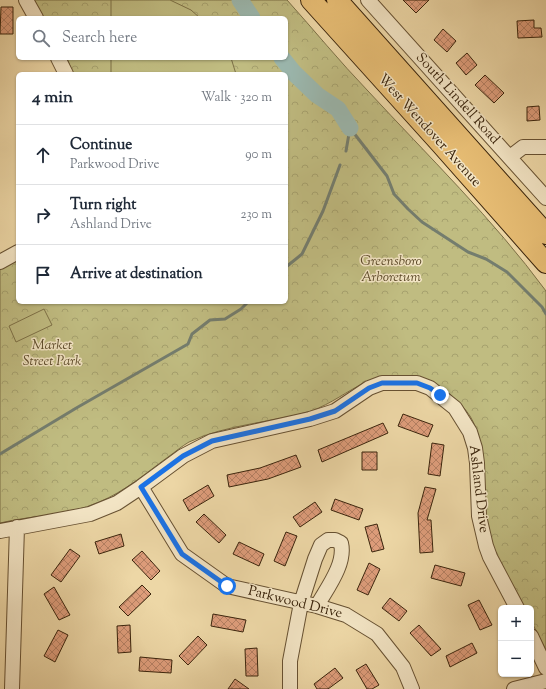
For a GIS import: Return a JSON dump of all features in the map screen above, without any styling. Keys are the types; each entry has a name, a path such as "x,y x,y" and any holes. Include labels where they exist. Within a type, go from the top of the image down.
{"highway":[{"name":"West Wendover Avenue","path":"311,0 546,263"},
{"name":"West Wendover Avenue","path":"337,0 546,234"}],"street":[{"path":"26,0 35,16"},
{"name":"South Lindell Road","path":"368,0 546,198"},
{"path":"59,60 65,72"},
{"path":"510,157 523,146 546,147"},
{"path":"0,262 16,253"},
{"name":"Ashland Drive","path":"0,531 90,514 117,502 141,487 183,456 212,441 310,419 335,411 369,388 382,383 417,383 430,388 455,408 470,432 475,448 477,463 479,516 486,546 490,557 515,605"},
{"name":"Parkwood Drive","path":"141,487 182,554 227,586 317,606 346,615 377,634 403,667 412,689"},
{"path":"12,689 17,527"},
{"path":"290,689 290,661 301,603 321,545 328,540 335,540 341,543 343,551 340,564 317,606"},
{"path":"533,641 546,668"},
{"path":"514,689 546,681"}],"green space":[{"name":"Greensboro Arboretum","path":"33,0 287,0 358,80 482,213 526,264 546,291 546,650 534,627 534,605 522,605 497,558 489,537 485,513 482,455 476,428 470,416 461,404 450,394 424,380 395,376 380,377 366,382 325,405 311,411 218,431 189,442 135,482 108,498 87,507 63,513 0,523 0,267 16,258 16,304 288,304 288,72 72,72 68,60 288,60 288,16 41,16"},
{"path":"111,0 170,0 191,10 198,16 111,16"},
{"path":"111,60 232,60 235,72 111,72"},
{"path":"44,309 52,325 16,342 9,326"}],"building":[{"path":"403,0 429,0 416,13"},
{"path":"1,7 13,7 13,34 0,34"},
{"path":"534,20 534,28 541,28 542,37 518,38 517,21"},
{"path":"443,29 456,41 447,52 434,40"},
{"path":"467,53 477,65 466,75 456,63"},
{"path":"485,75 504,93 494,103 475,85"},
{"path":"539,106 540,120 527,121 527,107"},
{"path":"403,414 433,425 428,437 398,426"},
{"path":"383,423 388,433 322,462 318,450"},
{"path":"432,443 444,445 440,476 428,474"},
{"path":"362,452 377,452 377,470 362,470"},
{"path":"296,455 301,467 268,479 229,487 227,475 260,468"},
{"path":"208,485 214,496 189,511 183,500"},
{"path":"425,487 436,489 427,520 431,520 433,552 420,553 418,513"},
{"path":"335,499 363,509 359,520 331,510"},
{"path":"315,502 322,512 300,527 293,517"},
{"path":"204,514 226,535 219,543 196,522"},
{"path":"377,524 384,549 372,552 365,527"},
{"path":"286,532 297,536 285,566 274,561"},
{"path":"121,534 124,546 99,554 95,542"},
{"path":"239,542 264,554 259,566 233,554"},
{"path":"70,549 80,556 61,582 51,575"},
{"path":"142,551 160,571 151,580 132,560"},
{"path":"369,563 380,569 368,595 357,590"},
{"path":"435,565 465,573 461,586 431,578"},
{"path":"142,585 151,594 128,616 119,607"},
{"path":"54,587 70,615 59,620 44,594"},
{"path":"390,598 407,611 399,621 382,608"},
{"path":"479,600 492,625 480,630 468,605"},
{"path":"213,614 246,620 243,632 211,626"},
{"path":"130,625 131,652 118,653 117,626"},
{"path":"419,625 441,649 431,656 410,633"},
{"path":"58,630 68,635 55,662 44,656"},
{"path":"198,636 207,645 188,665 179,656"},
{"path":"472,643 477,653 450,667 446,656"},
{"path":"257,648 258,676 246,676 245,649"},
{"path":"140,657 172,660 171,673 139,671"},
{"path":"366,664 379,685 372,689 367,689 356,670"},
{"path":"335,668 343,678 328,689 317,689 314,684"},
{"path":"235,679 249,689 228,689"}],"waterway":[{"path":"240,0 251,16"},
{"path":"284,60 294,73 317,95 338,109 350,128"},
{"path":"350,128 387,176 394,194 408,209 422,222 468,252 486,259 507,272 542,307 546,314"},
{"path":"346,151 350,128"},
{"path":"288,265 302,254 323,211 340,165"},
{"path":"0,454 188,344 192,334 210,320 225,319 246,304"}],"route":[{"path":"227,586 182,554 141,487 183,456 212,441 310,419 335,411 369,388 382,383 417,383 430,388 440,395"}],"park label":[{"name":"Market Street Park","path":"52,354"}]}
